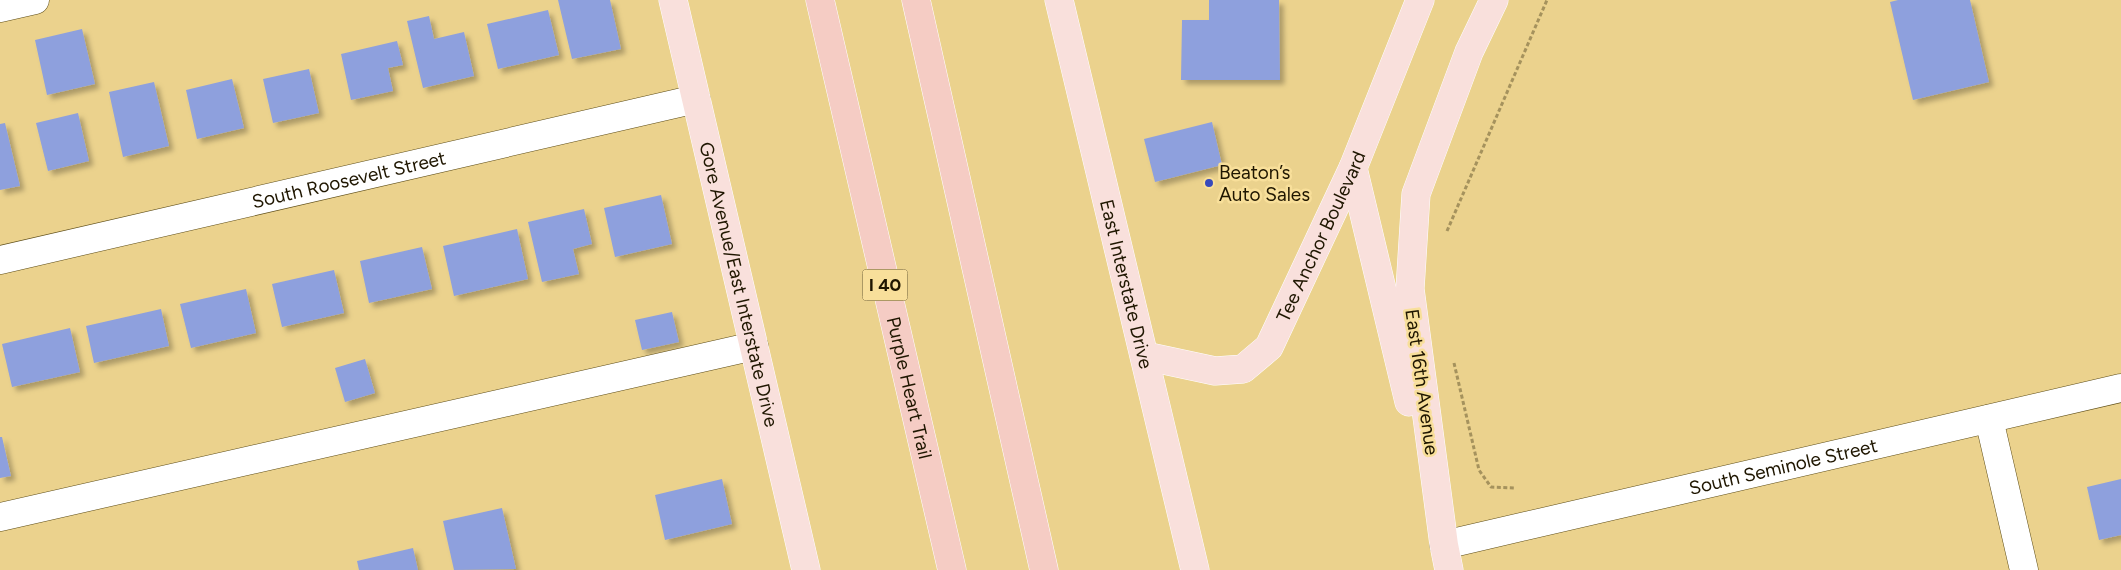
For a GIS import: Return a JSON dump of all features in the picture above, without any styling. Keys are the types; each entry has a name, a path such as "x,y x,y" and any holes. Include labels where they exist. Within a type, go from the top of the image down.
{"highway":[{"name":"Purple Heart Trail","path":"820,0 952,570"},
{"path":"916,0 1044,570"},
{"path":"1021,473 1059,570"}],"main road":[{"name":"Gore Avenue/East Interstate Drive","path":"673,0 806,570"},
{"name":"East Interstate Drive","path":"1059,0 1195,570"},
{"name":"Tee Anchor Boulevard","path":"1145,356 1215,371 1243,369 1269,347 1353,168 1420,0"},
{"name":"East 16th Avenue","path":"1446,557 1410,289 1416,194 1469,52 1494,0"},
{"path":"1353,168 1446,557"}],"street":[{"path":"0,8 35,0"},
{"name":"South Roosevelt Street","path":"0,260 696,99"},
{"path":"0,518 754,346"},
{"name":"South Seminole Street","path":"1446,557 1989,418 2121,388"},
{"path":"1989,418 2024,570"}],"path":[{"path":"1443,240 1547,0"},
{"path":"1452,355 1479,470 1491,487 1515,488"}],"building":[{"path":"558,0 610,0 621,49 572,59"},
{"path":"1209,0 1279,0 1280,80 1181,80 1182,20 1209,20"},
{"path":"1898,0 1970,0 1989,82 1913,100 1890,2"},
{"path":"548,10 559,55 498,69 487,24"},
{"path":"429,16 434,39 464,32 474,76 423,88 407,21"},
{"path":"82,29 95,84 47,95 35,40"},
{"path":"397,41 403,65 388,68 393,91 351,100 341,54"},
{"path":"309,69 319,113 273,123 263,79"},
{"path":"232,79 244,128 197,139 186,90"},
{"path":"154,82 169,146 123,157 109,92"},
{"path":"78,113 89,161 48,171 36,123"},
{"path":"1212,122 1222,165 1155,182 1144,139"},
{"path":"5,123 20,186 0,190 0,124"},
{"path":"661,195 672,244 615,257 604,208"},
{"path":"584,209 592,244 573,249 579,274 542,282 528,222"},
{"path":"517,229 528,279 454,296 443,246"},
{"path":"422,247 432,289 369,303 360,261"},
{"path":"334,270 344,313 282,327 272,284"},
{"path":"246,289 256,333 191,348 180,304"},
{"path":"161,309 169,346 94,363 86,326"},
{"path":"672,312 679,342 642,350 635,320"},
{"path":"70,328 80,372 12,387 2,344"},
{"path":"365,359 375,393 345,402 335,368"},
{"path":"0,437 2,437 11,476 0,478"},
{"path":"722,479 732,524 665,540 655,495"},
{"path":"2121,479 2121,535 2099,540 2087,487"},
{"path":"502,508 516,569 454,570 443,521"},
{"path":"413,548 418,570 359,570 357,561"}],"place":[{"name":"Beaton’s Auto Sales","path":"1209,183"}]}
